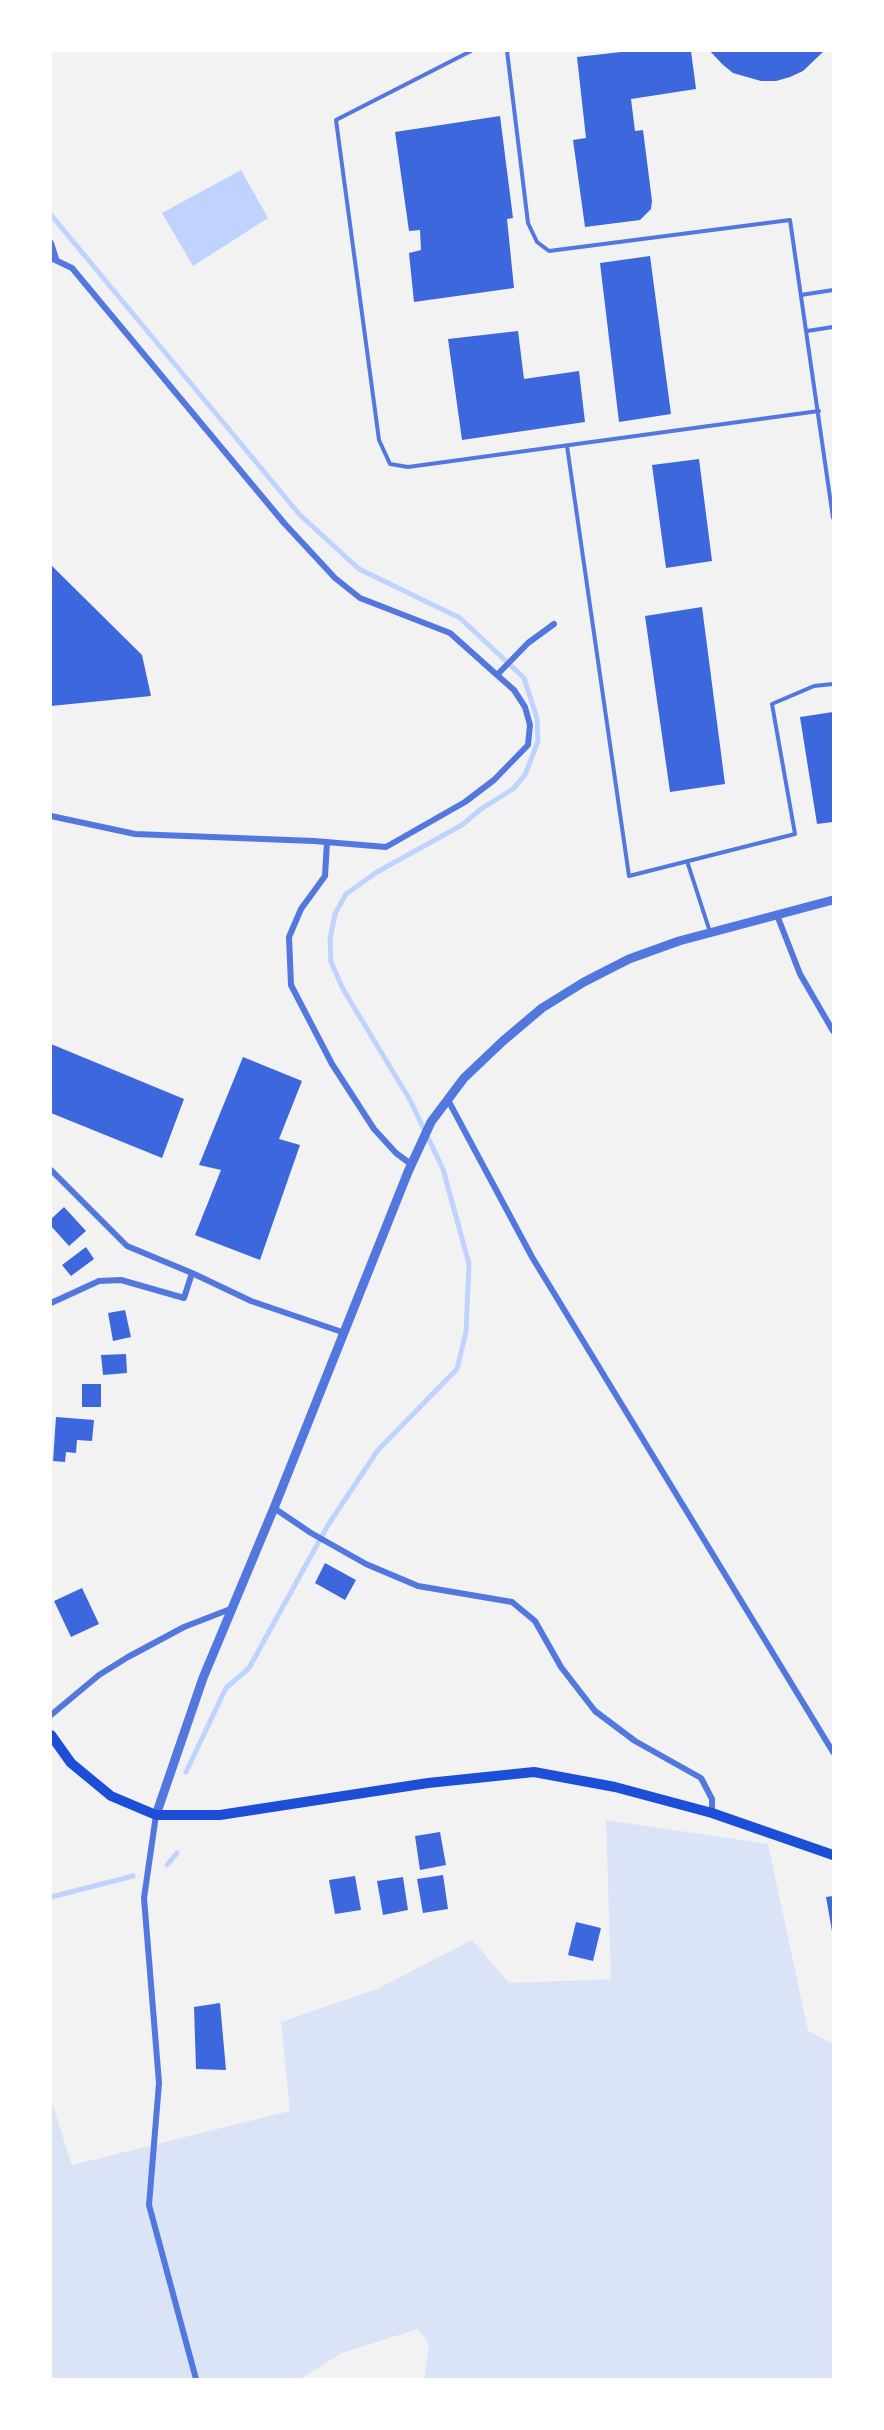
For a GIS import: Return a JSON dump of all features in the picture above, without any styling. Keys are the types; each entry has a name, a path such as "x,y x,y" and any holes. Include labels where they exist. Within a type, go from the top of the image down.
{"main road":[{"path":"51,1735 71,1763 111,1796 156,1815 220,1815 428,1783 534,1772 615,1787 712,1813 833,1855"}],"street":[{"path":"51,243 53,259 72,268 284,523 335,578 360,598 450,633 514,690 525,707 530,725 528,745 494,780 465,802 386,847 327,842 135,834 51,816"},
{"path":"497,675 528,643 554,624"},
{"path":"327,842 325,876 301,909 290,937 291,985 332,1064 374,1129 396,1153 412,1165"},
{"path":"196,2379 180,2328 149,2205 159,2083 144,1898 156,1815 203,1678 412,1165 431,1122 464,1078 542,1008 584,982 629,959 679,941 833,900"},
{"path":"777,915 800,974 833,1031"},
{"path":"448,1100 532,1257 833,1752"},
{"path":"51,1170 127,1246 251,1301 345,1333"},
{"path":"51,1303 99,1281 121,1280 184,1298 192,1273"},
{"path":"274,1508 311,1533 366,1564 418,1586 512,1602 536,1621 561,1667 595,1711 635,1741 701,1778 712,1799 712,1813"},
{"path":"51,1714 99,1675 128,1657 184,1627 233,1608"}],"lane":[{"path":"471,51 336,120 379,440 390,464 408,467 819,411"},
{"path":"507,51 528,223 537,242 549,251 790,220 833,518"},
{"path":"801,295 833,290"},
{"path":"807,331 833,327"},
{"path":"567,446 629,876 795,834 772,704 814,686 833,684"},
{"path":"687,861 710,933"}],"shaded area":[{"path":"606,1820 768,1844 808,2031 833,2044 833,2379 424,2379 429,2345 418,2329 342,2353 300,2379 51,2379 51,2100 72,2165 290,2111 281,2022 377,1989 472,1940 509,1983 611,1979"}],"water":[{"path":"241,170 268,218 193,266 162,213"}],"building":[{"path":"630,51 691,51 696,89 631,99 635,131 643,130 652,201 651,209 640,220 585,227 573,140 586,138 577,57"},
{"path":"710,51 824,51 803,71 776,81 761,81 733,73"},
{"path":"500,116 513,218 507,219 514,288 414,302 409,253 421,250 420,230 409,231 395,132"},
{"path":"650,256 671,414 619,422 600,263"},
{"path":"518,331 524,379 579,371 585,422 462,440 448,339"},
{"path":"699,459 712,561 666,568 652,465"},
{"path":"51,565 142,655 151,696 51,706"},
{"path":"702,607 725,784 670,792 645,616"},
{"path":"833,712 833,822 817,824 800,717"},
{"path":"51,1044 184,1099 162,1158 51,1113"},
{"path":"243,1057 302,1081 279,1139 300,1145 260,1260 195,1235 221,1170 199,1165"},
{"path":"64,1207 86,1231 69,1246 51,1226 51,1219"},
{"path":"86,1247 94,1259 71,1276 62,1265"},
{"path":"125,1310 131,1337 113,1341 108,1313"},
{"path":"126,1354 127,1373 103,1375 101,1355"},
{"path":"82,1384 101,1384 101,1407 82,1407"},
{"path":"56,1417 94,1420 92,1441 77,1440 76,1453 66,1452 65,1462 53,1461"},
{"path":"325,1563 356,1580 345,1600 315,1583"},
{"path":"82,1588 99,1624 71,1637 54,1601"},
{"path":"440,1832 446,1865 420,1870 415,1836"},
{"path":"443,1875 448,1909 423,1913 417,1879"},
{"path":"355,1876 361,1910 335,1914 329,1880"},
{"path":"403,1877 408,1910 383,1915 377,1881"},
{"path":"833,1896 833,1931 832,1931 826,1897"},
{"path":"576,1922 601,1928 593,1961 568,1955"},
{"path":"220,2003 226,2070 196,2069 194,2007"}],"waterway":[{"path":"51,215 300,515 359,569 460,618 524,678 537,718 538,741 525,775 513,789 481,809 462,825 377,872 346,894 335,914 330,939 331,962 343,989 410,1100 443,1169 469,1264 466,1332 457,1369 378,1450 328,1525 249,1668 226,1688 186,1772"},
{"path":"167,1865 177,1853"},
{"path":"51,1897 133,1876"}]}
